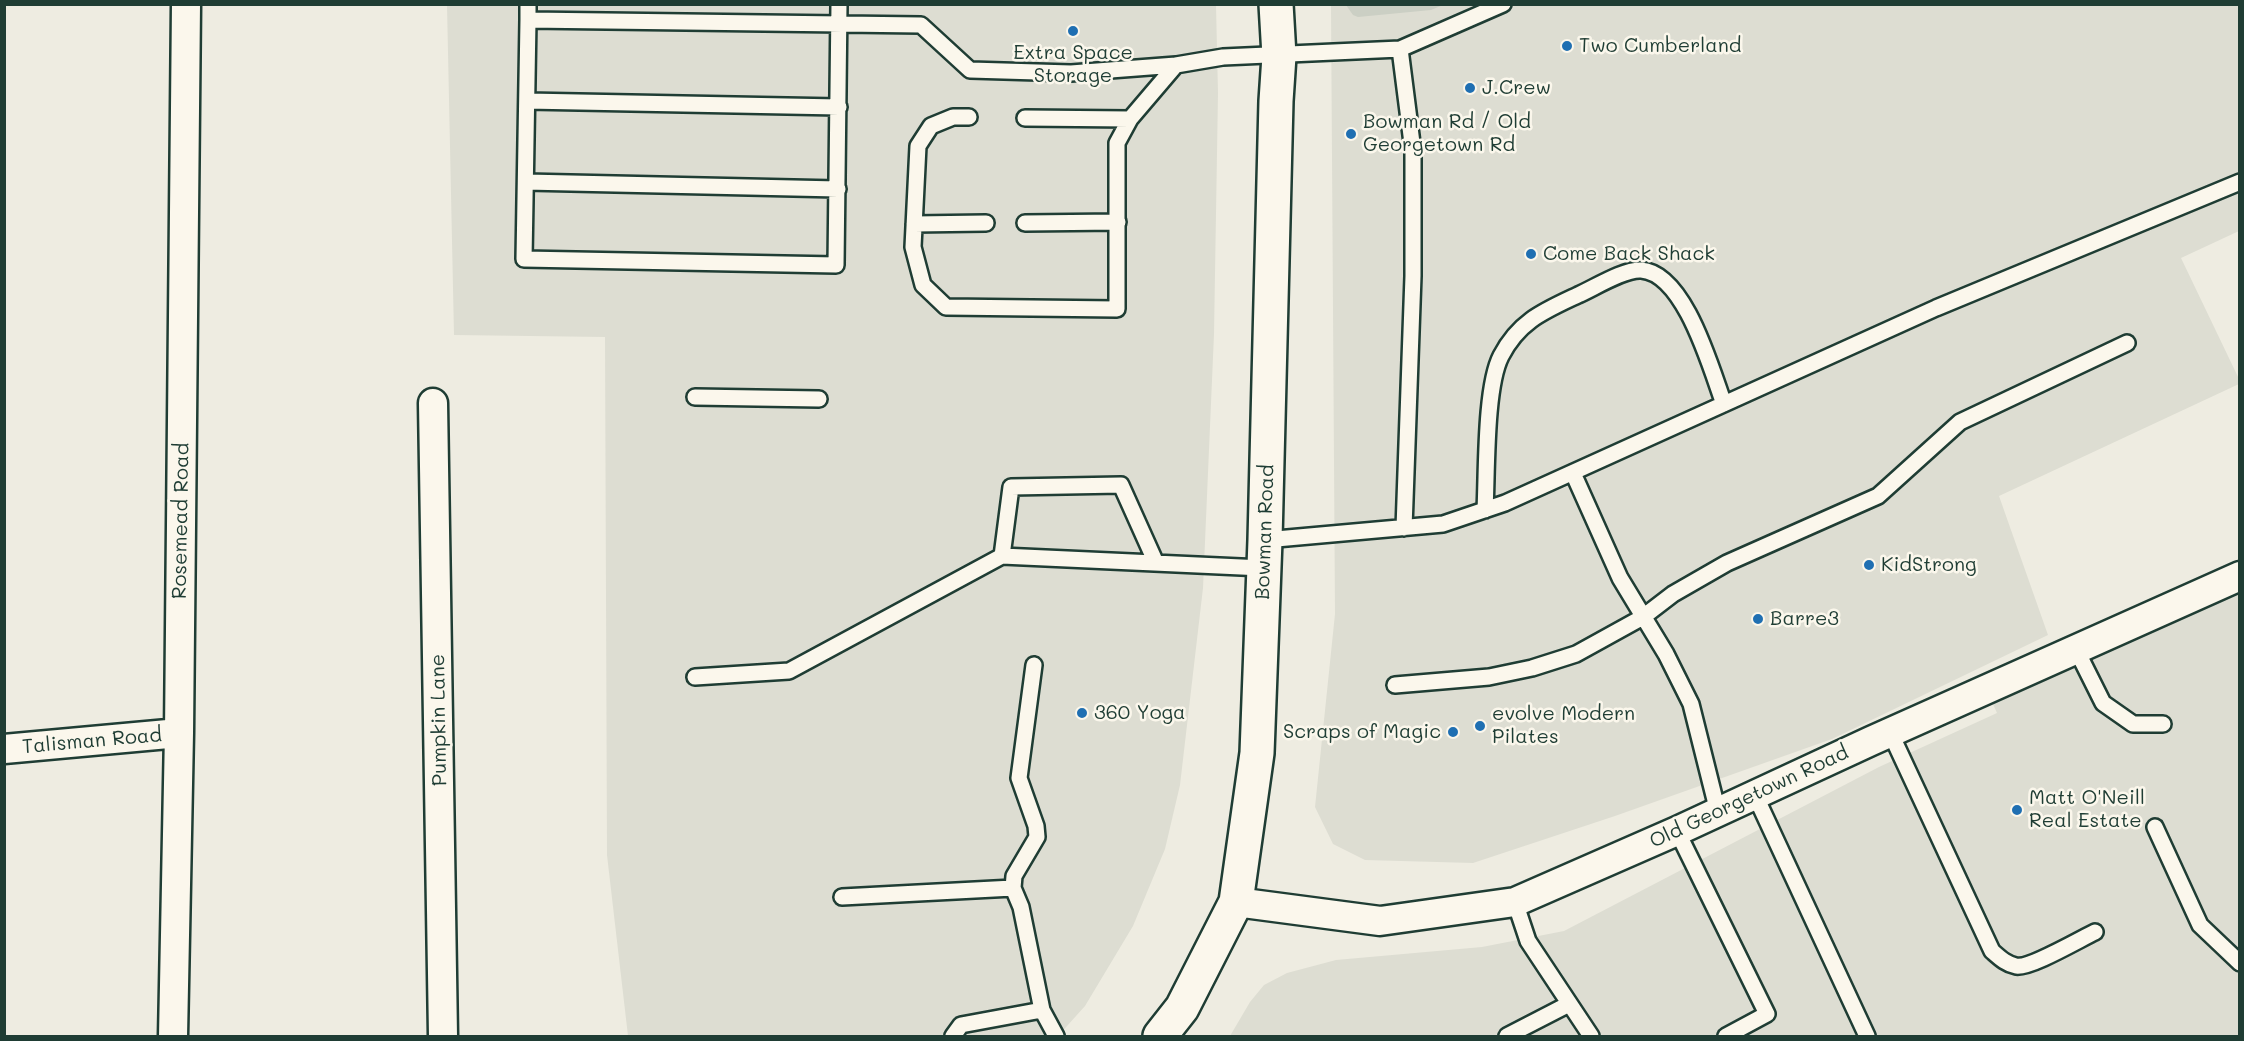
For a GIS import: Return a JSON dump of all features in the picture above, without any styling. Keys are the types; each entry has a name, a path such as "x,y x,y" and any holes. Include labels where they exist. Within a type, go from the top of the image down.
{"main road":[{"name":"Bowman Road","path":"1160,1036 1182,1008 1236,902 1257,753 1279,56 1276,4"}],"street":[{"name":"Rosemead Road","path":"172,1036 179,733 186,4"},
{"name":"Pumpkin Lane","path":"433,403 443,1036"},
{"name":"Old Georgetown Road","path":"1236,902 1380,921 1515,902 2240,576"},
{"name":"Talisman Road","path":"4,749 179,733"}],"lane":[{"path":"838,4 839,24 839,107 836,265 524,259 528,12 839,24 921,25 969,70 1071,73 1176,65 1222,57 1400,49 1503,4"},
{"path":"1400,49 1413,151 1413,276 1404,528"},
{"path":"969,117 953,117 931,126 918,146 913,247 923,285 946,307 1117,309 1117,143 1130,119 1176,65"},
{"path":"527,101 839,107"},
{"path":"1025,118 1130,119"},
{"path":"526,182 838,189"},
{"path":"696,677 789,671 1002,555 1156,562 1264,554 1404,528 1443,524 1485,510 1573,473 1936,308 2240,182"},
{"path":"1026,223 1118,222"},
{"path":"914,224 986,223"},
{"path":"1485,510 1491,395 1500,358 1515,333 1536,315 1622,275 1641,270 1664,278 1687,308 1724,404"},
{"path":"1395,685 1489,677 1532,669 1576,654 1643,617 1673,594 1727,563 1878,496 1960,422 2127,344"},
{"path":"695,397 819,399"},
{"path":"1573,473 1620,579 1666,654 1691,704 1718,812"},
{"path":"1002,555 1011,487 1121,485 1156,562"},
{"path":"2076,649 2103,703 2133,724 2163,724"},
{"path":"1034,665 1019,778 1036,826 1037,837 1014,876 1013,888 1019,898 1042,1010 1056,1036"},
{"path":"1890,732 1992,951 2004,962 2018,967 2034,962 2095,932"},
{"path":"1755,795 1867,1036"},
{"path":"2155,827 2200,925 2240,963"},
{"path":"1677,831 1767,1014 1726,1036"},
{"path":"842,897 1013,888"},
{"path":"1515,902 1528,940 1591,1036"},
{"path":"1507,1036 1569,1004"},
{"path":"953,1036 961,1025 1042,1010"}],"shaded area":[{"path":"447,5 1216,5 1218,93 1214,334 1203,588 1180,785 1165,849 1133,926 1085,1006 1058,1036 628,1036 607,855 605,337 454,335"},
{"path":"1331,5 2239,5 2239,231 2181,258 2239,379 2239,384 1999,496 2048,635 1832,739 1615,816 1473,863 1365,860 1333,844 1315,807 1335,614"},
{"path":"1346,5 1443,5 1431,10 1358,17 1353,15"},
{"path":"2239,593 2239,1036 1230,1036 1250,1002 1264,985 1287,973 1336,960 1482,947 1564,931 1879,767 1997,713 1993,704"}],"place":[{"name":"Extra Space Storage","path":"1073,31"},
{"name":"Two Cumberland","path":"1567,46"},
{"name":"J.Crew","path":"1470,88"},
{"name":"Bowman Rd / Old Georgetown Rd","path":"1351,134"},
{"name":"Come Back Shack","path":"1531,254"},
{"name":"KidStrong","path":"1869,565"},
{"name":"Barre3","path":"1758,619"},
{"name":"360 Yoga","path":"1082,713"},
{"name":"evolve Modern Pilates","path":"1480,726"},
{"name":"Scraps of Magic","path":"1453,732"},
{"name":"Matt O'Neill Real Estate","path":"2017,810"}]}
